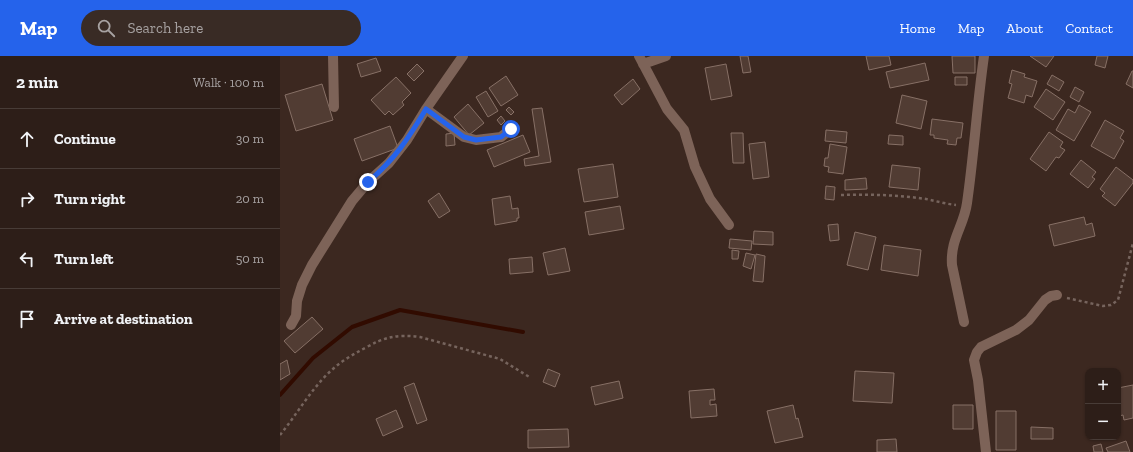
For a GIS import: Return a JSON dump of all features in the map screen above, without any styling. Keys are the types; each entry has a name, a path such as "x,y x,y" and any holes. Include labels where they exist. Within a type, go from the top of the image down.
{"street":[{"path":"333,56 334,107"},
{"path":"291,325 296,316 297,301 302,285 323,246 352,201 368,182 389,163 407,140 426,109 463,56"},
{"path":"666,56 641,60 667,108 684,130 695,167 710,199 729,225"},
{"path":"964,322 951,256 952,246 967,205 975,121 984,56"},
{"path":"426,109 464,137 476,140 501,137 511,129"},
{"path":"986,452 974,360 977,352 981,347 1016,330 1029,320 1045,300 1051,296 1057,295"}],"path":[{"path":"841,195 865,194 927,199 946,204 967,205"},
{"path":"1057,295 1103,306 1111,305 1118,300 1133,243"},
{"path":"280,435 294,419 312,392 334,367 381,340 394,336 408,335 420,337 500,359 531,378"}],"building":[{"path":"740,56 748,56 751,72 743,73"},
{"path":"866,56 889,56 891,65 869,70"},
{"path":"952,56 975,56 975,73 953,73"},
{"path":"1030,56 1054,56 1046,67"},
{"path":"1097,56 1108,56 1105,68 1095,65"},
{"path":"376,58 381,71 361,77 357,64"},
{"path":"925,63 929,80 890,88 886,72"},
{"path":"417,64 424,71 414,81 407,74"},
{"path":"726,64 732,96 711,100 705,68"},
{"path":"1012,70 1025,74 1024,77 1037,81 1032,97 1026,95 1024,103 1008,98 1012,84 1009,83"},
{"path":"1133,71 1133,88 1126,84"},
{"path":"1052,75 1064,82 1059,91 1047,84"},
{"path":"506,76 518,95 501,106 489,88"},
{"path":"396,77 411,93 402,102 404,105 393,115 389,111 385,115 371,100"},
{"path":"955,77 967,77 967,85 955,85"},
{"path":"633,79 640,89 622,105 614,95"},
{"path":"322,84 333,120 296,131 285,95"},
{"path":"1075,87 1084,92 1079,102 1070,97"},
{"path":"1046,89 1065,102 1053,120 1034,107"},
{"path":"486,91 498,111 488,117 476,97"},
{"path":"902,95 927,101 921,129 896,123"},
{"path":"468,104 484,123 469,135 454,117"},
{"path":"1079,105 1091,112 1074,141 1056,130 1068,109 1075,113"},
{"path":"509,107 514,112 511,115 506,110"},
{"path":"542,108 551,162 525,166 524,159 539,156 532,109"},
{"path":"501,116 505,121 501,125 497,120"},
{"path":"932,119 963,123 961,138 957,138 956,145 947,144 948,140 934,138 934,135 930,135"},
{"path":"1105,120 1124,131 1120,138 1124,141 1114,159 1091,146"},
{"path":"390,126 398,148 362,161 354,139"},
{"path":"826,130 847,132 846,143 825,141"},
{"path":"1049,132 1063,142 1060,147 1065,150 1059,158 1056,157 1046,171 1030,159"},
{"path":"454,133 455,145 446,146 446,134"},
{"path":"731,133 743,133 744,163 733,163"},
{"path":"523,135 530,152 494,167 487,150"},
{"path":"889,135 903,136 903,145 888,144"},
{"path":"765,142 769,177 753,179 749,144"},
{"path":"830,144 847,147 843,174 828,172 829,167 824,166 825,158 828,158"},
{"path":"1081,160 1096,172 1092,177 1095,179 1088,188 1070,174"},
{"path":"613,164 618,197 584,202 578,169"},
{"path":"892,165 920,168 918,190 889,187"},
{"path":"1116,167 1133,180 1133,183 1115,206 1102,196 1105,193 1100,189"},
{"path":"866,178 867,189 845,190 845,180"},
{"path":"826,186 835,187 834,200 825,199"},
{"path":"439,193 450,211 439,218 428,201"},
{"path":"510,196 512,209 518,208 519,218 517,218 517,221 495,225 492,199"},
{"path":"620,206 624,229 589,235 585,212"},
{"path":"1084,217 1086,225 1092,223 1095,236 1054,246 1049,225"},
{"path":"838,224 839,240 830,241 828,225"},
{"path":"754,231 773,232 773,245 753,244"},
{"path":"855,232 876,237 868,270 847,265"},
{"path":"730,239 752,241 751,250 729,248"},
{"path":"884,245 921,250 918,276 881,270"},
{"path":"565,248 570,271 548,275 543,253"},
{"path":"732,250 739,251 738,259 732,259"},
{"path":"746,253 755,255 751,269 743,266"},
{"path":"756,254 765,256 763,282 753,281"},
{"path":"532,257 533,272 510,274 509,259"},
{"path":"312,317 323,329 295,353 284,341"},
{"path":"287,360 290,374 280,380 280,364"},
{"path":"548,369 560,374 555,387 543,382"},
{"path":"855,371 894,373 892,403 853,401"},
{"path":"619,381 623,398 595,405 591,387"},
{"path":"414,383 427,420 417,424 404,387"},
{"path":"1133,385 1133,418 1124,420 1123,415 1121,416 1121,387"},
{"path":"714,389 715,400 710,400 710,405 716,404 717,416 691,418 689,391"},
{"path":"793,405 796,419 798,418 803,437 775,443 767,411"},
{"path":"953,405 973,405 973,429 953,429"},
{"path":"396,410 403,427 383,436 376,419"},
{"path":"996,411 1016,411 1016,450 996,450"},
{"path":"1031,427 1053,428 1053,439 1031,439"},
{"path":"568,429 569,447 528,448 528,430"},
{"path":"896,439 897,452 877,452 877,440"},
{"path":"1126,441 1130,452 1108,452 1106,448"},
{"path":"1101,444 1103,452 1094,452 1093,446"}],"waterway":[{"path":"280,395 313,358 352,327 400,310 523,332"}],"route":[{"path":"368,182 389,163 407,140 426,109 464,137 476,140 501,137 511,129"}]}
